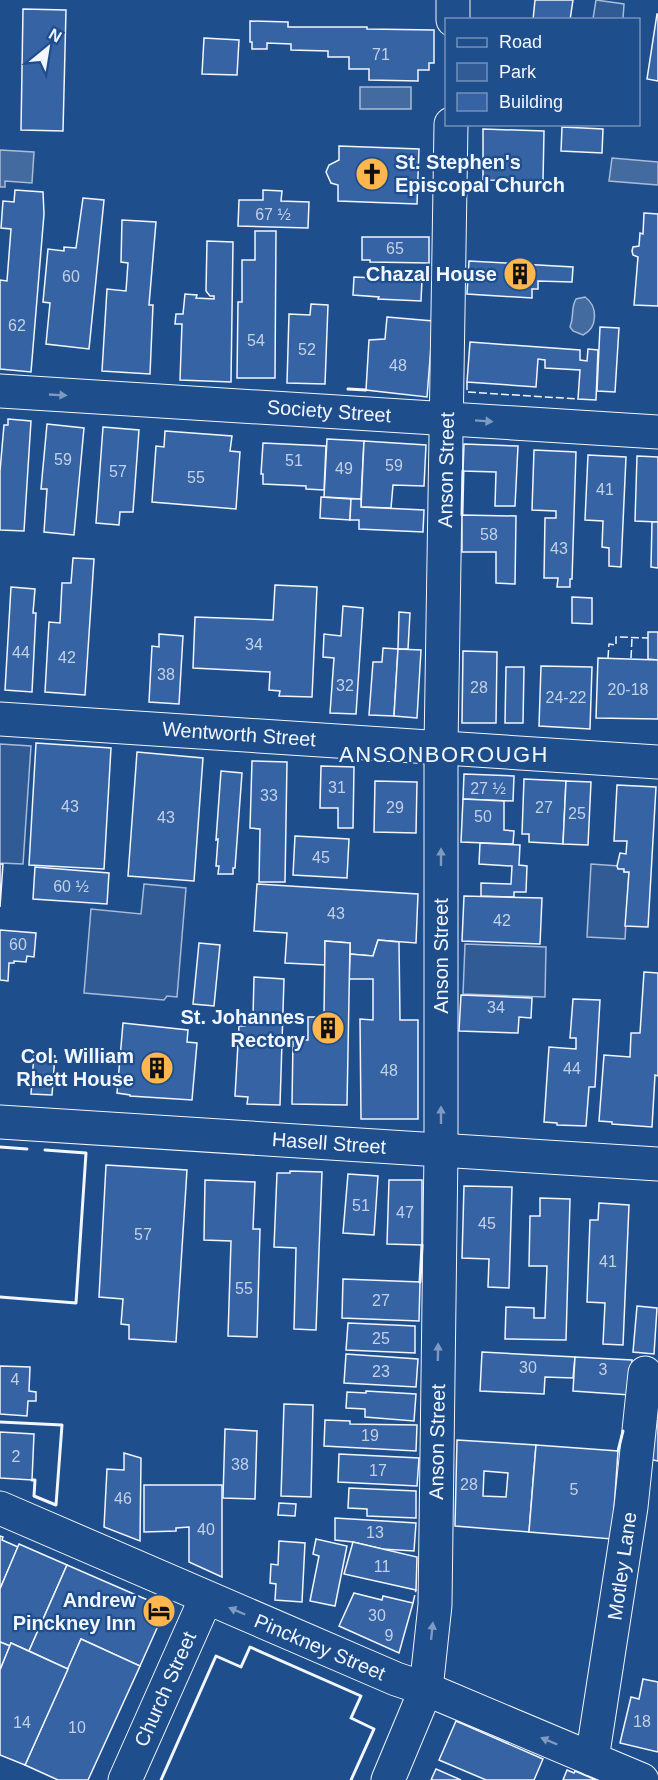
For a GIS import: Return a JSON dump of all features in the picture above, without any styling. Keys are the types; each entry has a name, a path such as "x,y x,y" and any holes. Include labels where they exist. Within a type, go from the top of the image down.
{"street":[{"path":"453,0 453,18"},
{"name":"Anson Street","path":"388,1780 426,1689 435,1605 441,1150 441,747 451,126"},
{"name":"Society Street","path":"0,391 658,432"},
{"name":"Wentworth Street","path":"0,719 658,762"},
{"name":"Hasell Street","path":"0,1122 658,1164"},
{"name":"Motley Lane","path":"592,1759 631,1507 645,1373"},
{"name":"Pinckney Street","path":"0,1508 396,1679 426,1689 642,1780"},
{"name":"Church Street","path":"125,1780 206,1598"}],"green space":[{"path":"596,0 624,4 623,18 593,18"},
{"path":"0,744 31,746 23,864 0,863"},
{"path":"591,864 619,866 624,869 624,872 629,872 625,939 587,937"},
{"path":"144,884 186,888 177,997 167,996 164,1000 84,993 91,909 141,914"},
{"path":"465,944 546,947 545,997 463,994"}],"shaded area":[{"path":"360,87 411,87 411,109 360,109"},
{"path":"0,150 34,152 32,183 5,181 5,187 0,187"},
{"path":"612,158 658,162 658,185 609,181"},
{"path":"585,297 594,311 594,322 588,332 583,335 573,331 570,327 576,299"}],"building":[{"path":"535,0 573,0 570,18 533,18"},
{"path":"23,9 66,10 63,131 21,130"},
{"path":"658,14 658,81 647,79"},
{"path":"250,21 288,22 288,27 434,30 434,63 429,63 429,70 418,70 418,81 369,80 369,69 349,69 349,57 328,57 328,51 291,50 291,44 267,43 267,49 252,49"},
{"path":"204,38 239,40 237,75 202,74"},
{"path":"562,127 603,129 602,153 561,151"},
{"path":"483,129 544,131 543,181 483,180"},
{"name":"St. Stephen's Episcopal Church","path":"339,146 419,149 417,204 338,201 338,185 331,183 326,172 329,165 339,160"},
{"path":"15,190 43,192 44,214 31,372 0,369 0,280 7,281 11,229 1,228 3,201 14,202"},
{"path":"263,190 282,191 281,201 309,202 308,228 238,226 239,200 263,200"},
{"path":"83,198 104,200 89,349 46,344 50,303 43,302 48,249 64,251 64,247 76,248"},
{"path":"644,213 658,214 658,306 634,305 638,257 633,255 632,251 633,247 639,246 640,233 643,234"},
{"path":"122,220 156,222 149,305 153,305 150,374 102,371 107,289 126,291 128,263 121,262"},
{"path":"255,231 276,231 275,378 237,378 238,302 242,302 242,260 255,260"},
{"path":"362,237 429,237 429,263 362,260"},
{"path":"207,241 233,242 231,382 180,380 182,324 175,324 176,314 183,314 185,294 197,295 196,298 214,299 214,296 210,296 206,291"},
{"name":"Chazal House","path":"469,261 573,267 572,282 538,281 538,289 532,289 532,298 467,294"},
{"path":"354,277 422,280 421,301 353,295"},
{"path":"311,304 328,305 325,384 287,383 289,314 310,315"},
{"path":"387,317 433,321 427,397 366,390 369,340 385,339"},
{"path":"600,327 619,328 615,392 597,391"},
{"path":"470,342 580,350 580,360 587,361 588,349 598,350 596,400 578,399 580,370 545,368 545,360 538,359 536,387 467,382"},
{"path":"8,419 31,421 24,531 0,530 0,471 4,425 8,425"},
{"path":"47,424 84,428 74,535 44,532 47,489 41,489"},
{"path":"103,427 139,430 133,512 120,512 119,525 96,523"},
{"path":"165,431 232,436 230,451 240,452 236,509 152,502 156,446 164,447"},
{"path":"327,439 364,441 361,499 324,497"},
{"path":"364,441 426,445 424,486 393,485 391,508 361,507"},
{"path":"263,443 326,446 324,490 306,489 306,486 263,484 263,474 261,474"},
{"path":"464,444 518,446 515,506 495,506 496,472 463,471"},
{"path":"534,450 576,452 570,587 557,587 558,578 544,578 545,518 556,518 556,511 532,510"},
{"path":"588,455 626,457 621,567 609,566 609,548 602,547 603,521 585,520"},
{"path":"637,456 658,457 658,522 635,521"},
{"path":"321,497 351,499 350,520 320,518"},
{"path":"351,499 361,499 361,507 424,510 423,532 359,529 359,520 350,520"},
{"path":"462,515 516,516 515,584 496,583 496,552 462,552"},
{"path":"652,522 658,522 658,568 651,567"},
{"path":"73,558 94,559 85,695 45,692 49,622 60,623 62,583 71,583"},
{"path":"275,585 317,587 312,697 279,696 280,691 269,690 270,672 193,668 195,617 273,620"},
{"path":"11,587 35,589 32,692 5,690"},
{"path":"572,597 592,598 592,624 572,623"},
{"path":"343,606 363,608 356,714 330,713 334,658 323,657 324,634 341,636"},
{"path":"399,612 410,613 408,649 398,649"},
{"path":"648,632 658,632 658,660 648,659"},
{"path":"159,634 183,636 179,704 149,702 152,646 159,647"},
{"path":"383,648 398,649 394,716 369,715 373,662 382,662"},
{"path":"398,649 421,650 417,718 394,716"},
{"path":"463,651 497,652 496,723 462,723"},
{"path":"598,658 658,660 658,719 596,718"},
{"path":"541,666 592,667 590,729 539,726"},
{"path":"506,667 524,667 523,723 505,723"},
{"path":"36,743 111,748 104,869 29,865"},
{"path":"137,752 203,758 194,881 128,876"},
{"path":"252,761 287,762 285,882 259,882 260,829 250,828"},
{"path":"321,766 354,767 353,828 338,828 338,808 320,808"},
{"path":"221,771 242,773 233,874 218,874 219,866 216,866"},
{"path":"464,774 514,776 513,801 463,799"},
{"path":"524,779 566,781 563,844 529,842 529,834 522,834"},
{"path":"375,781 417,782 416,833 374,832"},
{"path":"566,781 591,782 588,845 563,844"},
{"path":"617,785 656,787 648,927 625,926 629,872 618,869 617,866 620,853 626,854 627,841 614,841"},
{"path":"463,799 504,801 504,830 514,831 513,844 461,842"},
{"path":"295,836 349,839 347,878 293,875"},
{"path":"480,843 520,845 519,865 527,866 526,892 514,892 514,897 481,896 481,883 511,884 512,866 479,864"},
{"path":"0,864 3,864 0,907"},
{"path":"35,867 109,873 107,904 33,899"},
{"path":"257,884 418,894 416,943 378,940 373,956 350,954 350,943 325,941 325,965 285,963 287,933 254,931"},
{"path":"464,896 542,898 540,944 462,941"},
{"path":"0,930 36,933 34,957 27,956 26,962 9,963 8,981 0,980"},
{"path":"378,940 399,942 400,1020 418,1020 418,1119 361,1119 360,1019 373,1020 373,979 349,979 350,954 373,956"},
{"name":"St. Johannes Rectory","path":"325,941 350,943 347,1105 292,1104 293,1040 308,1040 308,1017 324,1017"},
{"path":"199,943 220,945 214,1006 193,1004"},
{"path":"644,972 658,973 658,1076 655,1075 652,1127 599,1121 604,1055 630,1057 631,1033 640,1033"},
{"path":"254,977 284,979 280,1105 247,1104 248,1097 235,1096 239,1026 245,1026 245,1017 253,1017"},
{"path":"461,995 532,998 531,1018 519,1017 518,1033 459,1031"},
{"path":"573,999 600,1000 595,1087 589,1087 586,1126 544,1122 549,1047 576,1049 576,1038 570,1038"},
{"name":"Col. William Rhett House","path":"123,1023 188,1030 187,1042 197,1043 192,1100 117,1093"},
{"path":"34,1054 55,1056 52,1095 31,1094"},
{"path":"106,1165 187,1170 176,1342 129,1339 129,1325 121,1324 123,1299 99,1297"},
{"path":"290,1171 322,1172 316,1330 294,1329 296,1248 274,1247 277,1173 290,1173"},
{"path":"348,1174 378,1176 374,1235 343,1233"},
{"path":"205,1180 255,1182 253,1229 260,1229 257,1337 228,1336 231,1241 204,1240"},
{"path":"389,1180 422,1180 422,1245 387,1244"},
{"path":"464,1186 512,1187 509,1288 488,1287 489,1259 462,1258"},
{"path":"540,1198 570,1199 566,1340 505,1339 506,1307 534,1308 534,1318 545,1318 547,1266 529,1266 530,1216 540,1216"},
{"path":"599,1203 629,1205 623,1345 603,1344 605,1303 587,1302 590,1220 598,1220"},
{"path":"343,1279 420,1282 419,1321 342,1318"},
{"path":"637,1306 657,1308 654,1354 633,1352"},
{"path":"348,1323 415,1326 415,1353 346,1350"},
{"path":"482,1352 575,1357 573,1378 545,1377 544,1394 480,1391"},
{"path":"346,1354 418,1359 416,1387 344,1383"},
{"path":"575,1357 632,1360 630,1395 573,1391"},
{"path":"0,1366 30,1367 29,1391 36,1392 36,1401 28,1401 27,1416 0,1414"},
{"path":"366,1391 416,1394 414,1421 365,1417 365,1409 346,1408 347,1392 366,1393"},
{"path":"284,1404 313,1405 311,1497 281,1496"},
{"path":"325,1420 350,1421 350,1424 417,1425 416,1451 324,1446"},
{"path":"654,1420 658,1421 658,1461 648,1459"},
{"path":"225,1429 257,1431 255,1499 223,1498"},
{"path":"0,1432 34,1434 32,1480 0,1478"},
{"path":"457,1440 536,1445 529,1532 455,1526","holes":["484,1471 508,1473 506,1497 483,1496"]},
{"path":"536,1445 618,1451 612,1539 529,1532"},
{"path":"124,1453 141,1458 140,1541 104,1527 107,1469 124,1470"},
{"path":"339,1454 419,1458 417,1486 338,1482"},
{"path":"144,1485 222,1485 222,1577 189,1562 189,1527 176,1528 176,1531 144,1532"},
{"path":"349,1488 416,1491 416,1518 367,1516 367,1509 348,1508"},
{"path":"279,1503 296,1504 295,1516 278,1515"},
{"path":"335,1518 416,1523 414,1551 382,1549 335,1540"},
{"path":"0,1536 3,1537 2,1540 18,1547 0,1589"},
{"path":"316,1539 347,1546 335,1606 310,1601 319,1556 313,1554"},
{"path":"279,1541 305,1543 302,1602 275,1600 276,1584 270,1583 271,1564 278,1565"},
{"path":"353,1542 417,1557 416,1590 344,1574"},
{"path":"19,1544 67,1565 29,1651 11,1643 10,1646 0,1642 0,1589"},
{"path":"67,1565 166,1608 140,1666 81,1639 68,1669 29,1651"},
{"path":"354,1593 382,1600 383,1596 413,1603 399,1653 339,1626"},
{"path":"81,1639 140,1666 88,1780 58,1780 25,1765"},
{"path":"0,1642 10,1646 0,1670"},
{"path":"11,1643 68,1669 25,1765 0,1755 0,1670"},
{"path":"643,1679 658,1682 658,1752 620,1743 631,1697 639,1699"},
{"path":"456,1721 543,1759 534,1780 486,1780 439,1760"},
{"path":"436,1769 461,1780 431,1780"},
{"path":"567,1770 574,1773 575,1771 596,1780 563,1780"}],"fence":[{"path":"467,382 467,392 578,399"},
{"path":"608,658 609,644 616,645 616,637 648,638"},
{"path":"631,658 632,638"},
{"path":"413,1603 416,1590"}],"wall":[{"path":"348,389 366,390"},
{"path":"462,515 463,471"},
{"path":"0,1147 27,1149"},
{"path":"0,1297 76,1303 86,1153 45,1150"},
{"path":"420,1282 422,1245"},
{"path":"0,1422 62,1425 56,1505 34,1496 35,1480 32,1480"},
{"path":"618,1451 623,1431"},
{"path":"161,1780 216,1656 241,1667 250,1647 361,1696 351,1718 374,1729 351,1780"}],"place":[{"name":"St. Stephen's Episcopal Church","path":"372,174"},
{"name":"Chazal House","path":"520,274"},
{"name":"St. Johannes Rectory","path":"328,1028"},
{"name":"Col. William Rhett House","path":"157,1068"},
{"name":"Andrew Pinckney Inn","path":"159,1611"}],"district":[{"name":"ANSONBOROUGH","path":"444,754"}]}
